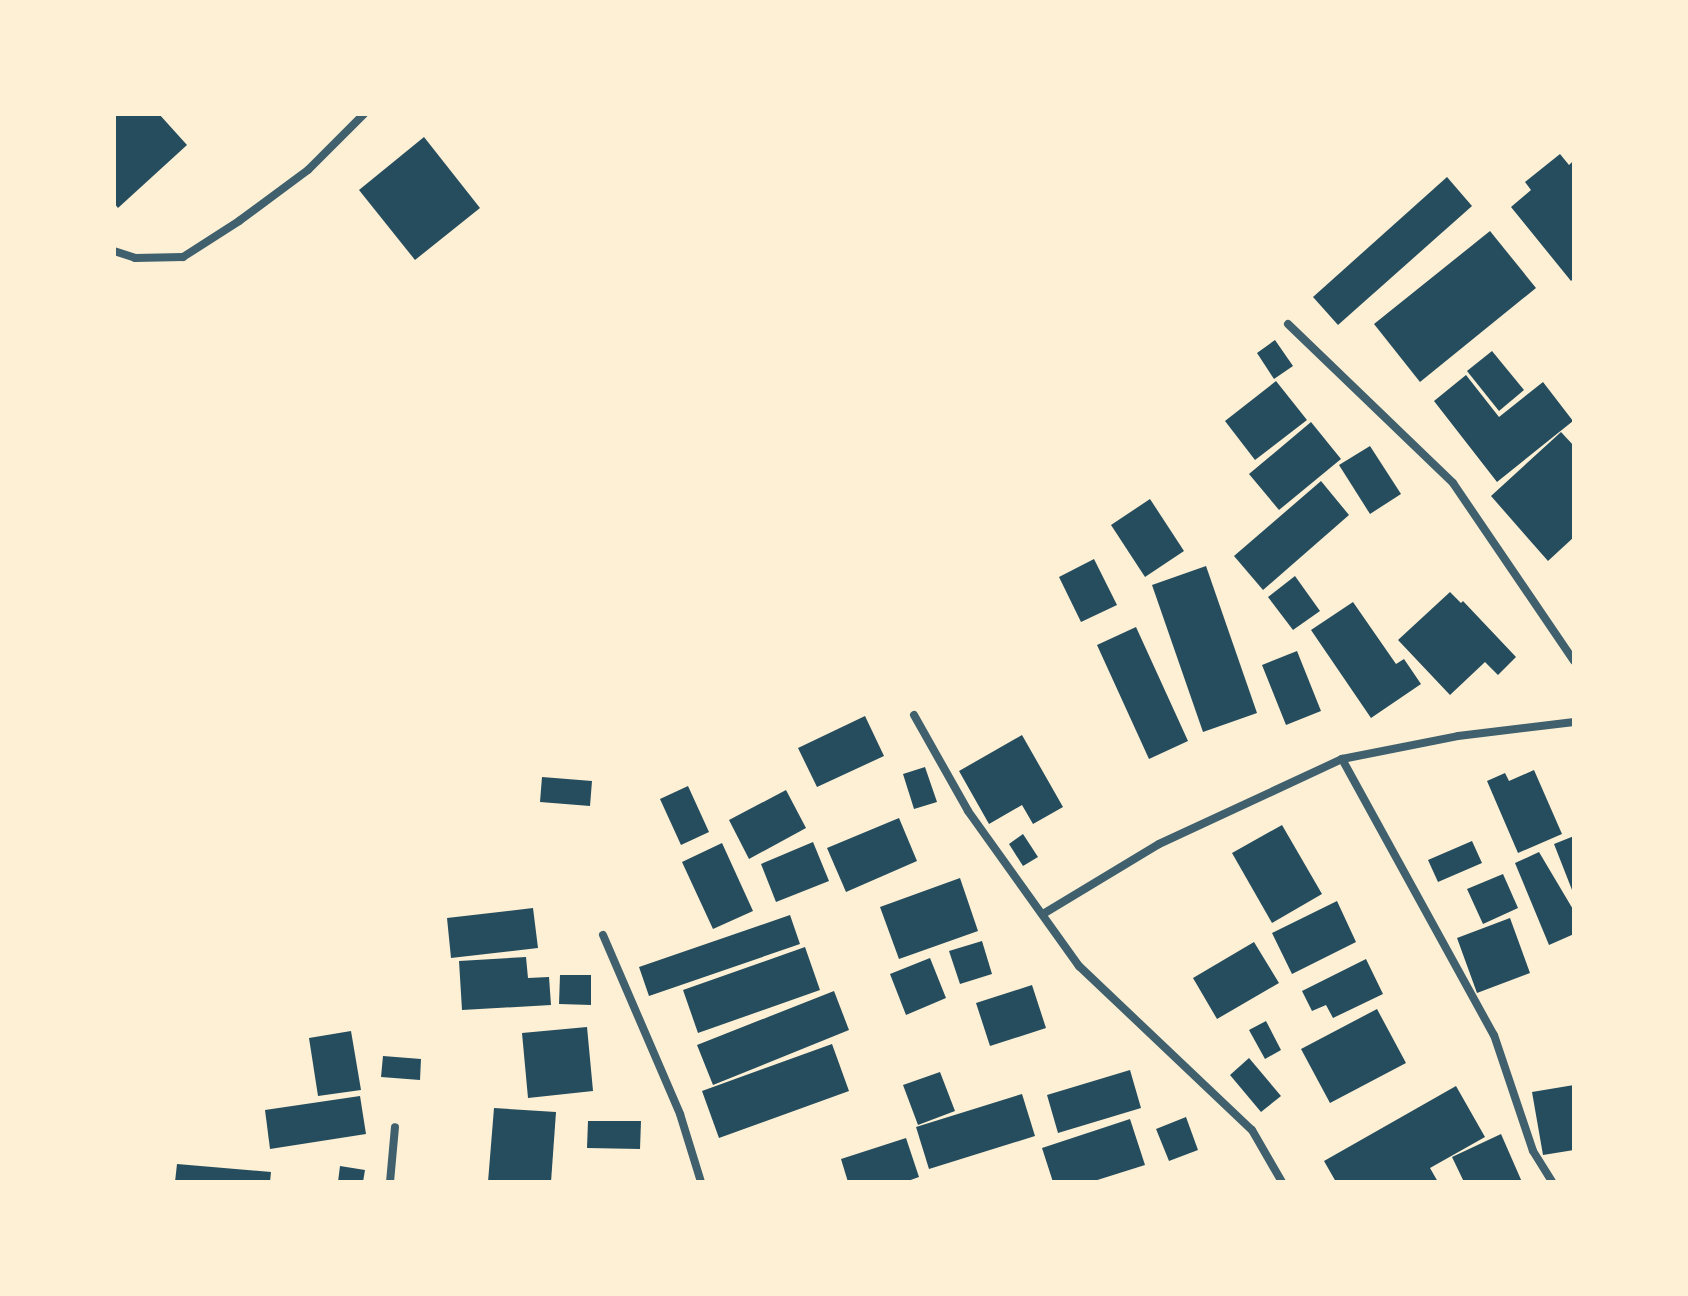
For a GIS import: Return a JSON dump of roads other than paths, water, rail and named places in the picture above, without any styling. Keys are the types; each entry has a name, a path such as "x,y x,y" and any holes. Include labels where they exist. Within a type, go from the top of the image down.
{"street":[{"path":"114,251 135,258 183,257 239,221 308,170 364,114"},
{"path":"1288,324 1453,483 1574,661"},
{"path":"914,715 968,811 1079,966 1252,1130 1282,1182"},
{"path":"1043,914 1159,844 1342,759 1458,736 1574,722"},
{"path":"1342,759 1494,1035 1533,1151 1552,1182"},
{"path":"603,935 680,1114 701,1182"},
{"path":"390,1182 395,1127"}]}
